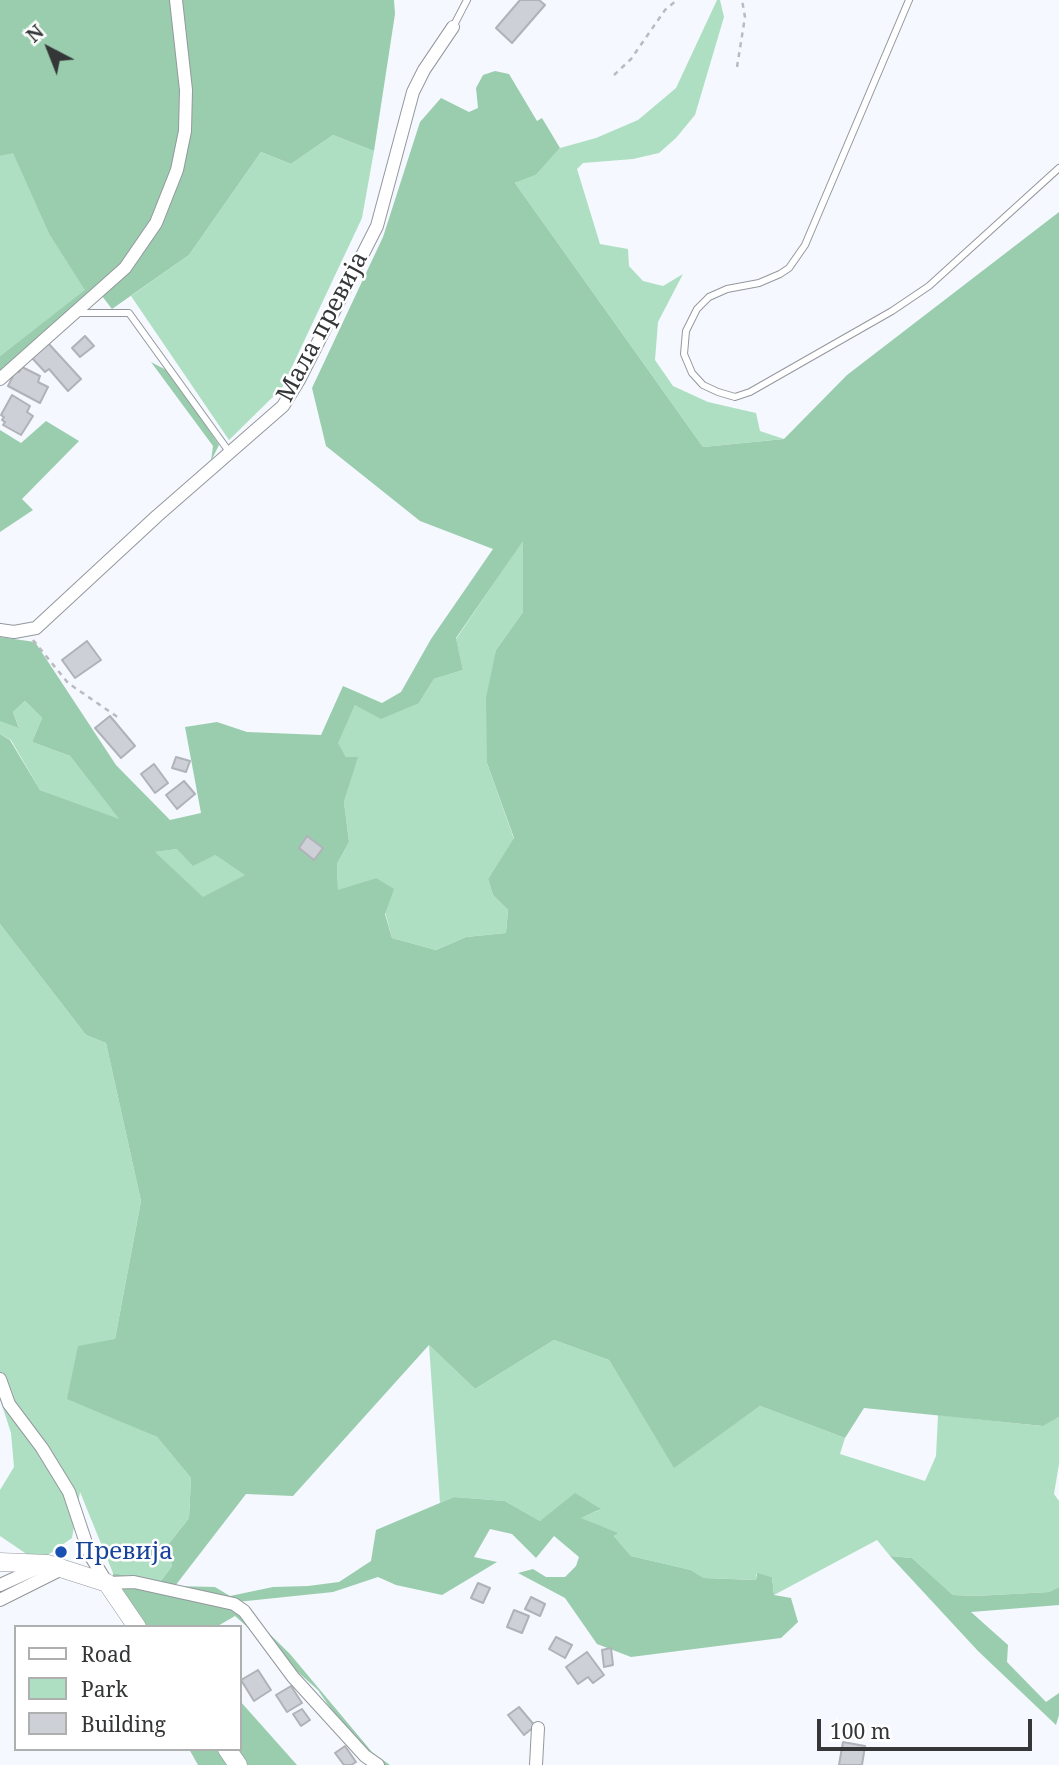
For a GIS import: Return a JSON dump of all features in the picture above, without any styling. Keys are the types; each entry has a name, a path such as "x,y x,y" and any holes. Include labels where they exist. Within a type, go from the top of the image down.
{"street":[{"path":"0,379 135,257 156,223 174,179 181,152 186,111 185,70 176,0"},
{"name":"Мала превија","path":"25,630 36,628 283,406 299,380 377,226 413,92 424,70 453,27"},
{"path":"0,630 25,630"},
{"path":"0,1379 9,1404 42,1448 69,1492 90,1555 136,1625"},
{"path":"0,1562 55,1567 107,1583 134,1582 234,1604 244,1611 293,1676 365,1756 378,1765"},
{"path":"0,1585 55,1567"},
{"path":"0,1600 55,1567"},
{"path":"536,1765 538,1728"}],"lane":[{"path":"453,27 467,0"},
{"path":"909,0 806,245 789,268 780,274 759,283 727,289 709,297 696,309 686,331 684,354 692,373 703,385 735,397 751,392 892,312 929,286 1059,168"},
{"path":"76,313 129,313 229,453"}],"path":[{"path":"614,75 631,59 665,10 677,0"},
{"path":"737,68 745,16 741,0"},
{"path":"25,630 68,683 119,718"}],"green space":[{"path":"0,0 394,0 395,14 374,151 333,135 291,164 261,152 189,255 112,309 102,296 0,376 0,356 85,290 49,234 13,153 0,156"},
{"path":"717,0 720,0 724,17 695,115 676,138 659,153 633,159 583,163 577,169 600,244 628,249 629,266 643,281 663,286 683,274 658,322 655,360 673,386 708,402 756,413 760,431 784,439 703,447 515,183 536,175 560,148 596,138 638,120 676,88"},
{"path":"495,71 509,74 537,121 542,118 560,148 536,175 515,183 703,447 784,439 847,375 1059,212 1059,1417 1043,1426 864,1408 845,1438 760,1406 674,1468 609,1360 554,1340 475,1389 429,1345 293,1496 246,1494 175,1586 215,1587 230,1596 273,1587 339,1582 371,1561 376,1530 454,1497 505,1501 540,1521 575,1493 601,1509 581,1518 619,1533 614,1536 631,1556 691,1570 704,1578 756,1580 757,1573 772,1577 774,1595 791,1598 798,1622 781,1638 631,1657 597,1644 565,1598 518,1573 533,1569 546,1577 565,1577 576,1566 579,1557 554,1536 536,1558 512,1534 490,1529 474,1557 497,1562 442,1595 396,1585 378,1577 333,1592 237,1602 290,1654 372,1752 390,1765 369,1765 318,1690 235,1616 219,1625 127,1625 114,1607 113,1573 160,1582 172,1566 167,1546 189,1518 191,1478 157,1437 67,1399 78,1346 115,1339 141,1201 106,1043 86,1035 0,924 0,734 10,740 40,790 119,819 70,756 32,742 42,718 25,701 13,712 19,728 0,721 0,637 35,642 116,765 170,820 201,813 185,727 217,722 247,732 321,735 343,686 382,703 401,692 431,639 493,549 420,521 326,446 312,388 383,237 420,122 441,98 469,112 478,108 476,88 483,75","holes":["523,541 523,612 496,650 486,698 487,763 514,838 488,879 493,895 508,910 506,933 466,937 436,950 392,938 385,914 394,889 376,878 338,890 337,864 349,842 344,802 358,757 346,757 338,743 355,705 381,719 419,703 434,679 463,670 456,638","177,849 193,866 215,855 245,875 203,897 155,852"]},
{"path":"333,135 374,151 362,218 282,388 229,440 131,296 189,255 261,152 291,164"},
{"path":"13,152 49,234 86,290 0,356 0,156"},
{"path":"151,362 170,372 219,445 211,461 213,446"},
{"path":"46,421 79,441 22,499 33,510 0,532 0,430 21,443"},
{"path":"523,540 523,612 496,650 487,763 514,839 488,879 493,895 508,910 506,933 466,937 436,950 392,938 376,878 338,891 337,864 349,842 344,802 357,758 346,757 337,743 355,705 419,703 434,679 463,670 456,639"},
{"path":"25,701 42,718 32,742 70,756 120,820 40,790 11,740 0,734 0,720 19,727 13,712"},
{"path":"177,849 215,855 246,875 203,898 154,852"},
{"path":"0,924 86,1035 106,1043 141,1201 115,1339 68,1398 157,1437 191,1478 189,1518 167,1546 172,1566 160,1582 113,1573 80,1492 72,1538 45,1557 28,1555 0,1536 0,1490 14,1467 11,1433 0,1399"},
{"path":"554,1340 609,1360 674,1467 760,1406 845,1438 840,1454 925,1481 936,1456 938,1415 1042,1426 1059,1417 1059,1464 1054,1494 1059,1501 1059,1587 1049,1592 953,1595 912,1558 890,1556 877,1540 774,1595 772,1577 756,1574 756,1580 704,1578 691,1570 631,1556 614,1536 619,1533 580,1518 600,1510 540,1521 505,1501 454,1497 440,1503 429,1345 475,1389"},
{"path":"890,1556 912,1558 953,1595 1049,1592 1059,1587 1059,1605 971,1612 1008,1645 1007,1662 1046,1702 1059,1693 1056,1725 978,1651"},
{"path":"242,1703 297,1765 198,1765 190,1751 242,1751"}],"building":[{"path":"520,0 539,0 545,5 512,43 496,28"},
{"path":"85,336 94,346 80,357 72,348"},
{"path":"48,343 81,379 68,391 49,369 45,372 32,358"},
{"path":"22,367 40,376 38,382 48,387 40,403 8,386 16,370 19,372"},
{"path":"12,395 30,406 27,412 33,416 21,435 3,425 4,417 1,415"},
{"path":"87,641 101,660 75,678 62,660"},
{"path":"110,716 135,746 121,758 95,728"},
{"path":"176,757 190,761 186,772 172,768"},
{"path":"154,764 168,783 155,793 141,774"},
{"path":"184,781 195,794 177,809 166,795"},
{"path":"307,836 323,848 314,860 299,848"},
{"path":"478,1583 490,1588 483,1603 471,1598"},
{"path":"531,1597 545,1604 540,1616 525,1609"},
{"path":"514,1610 529,1616 522,1633 507,1627"},
{"path":"556,1637 572,1645 565,1658 549,1649"},
{"path":"611,1648 613,1665 604,1667 602,1650"},
{"path":"587,1652 604,1675 593,1683 588,1677 578,1684 566,1667"},
{"path":"258,1670 271,1690 254,1701 242,1679"},
{"path":"291,1686 302,1703 287,1712 276,1695"},
{"path":"519,1707 535,1726 524,1735 508,1715"},
{"path":"302,1709 310,1720 301,1726 293,1714"},
{"path":"843,1742 865,1746 862,1765 839,1765"},
{"path":"345,1746 356,1762 351,1765 344,1765 335,1753"}],"place":[{"name":"Превија","path":"61,1552"}]}
